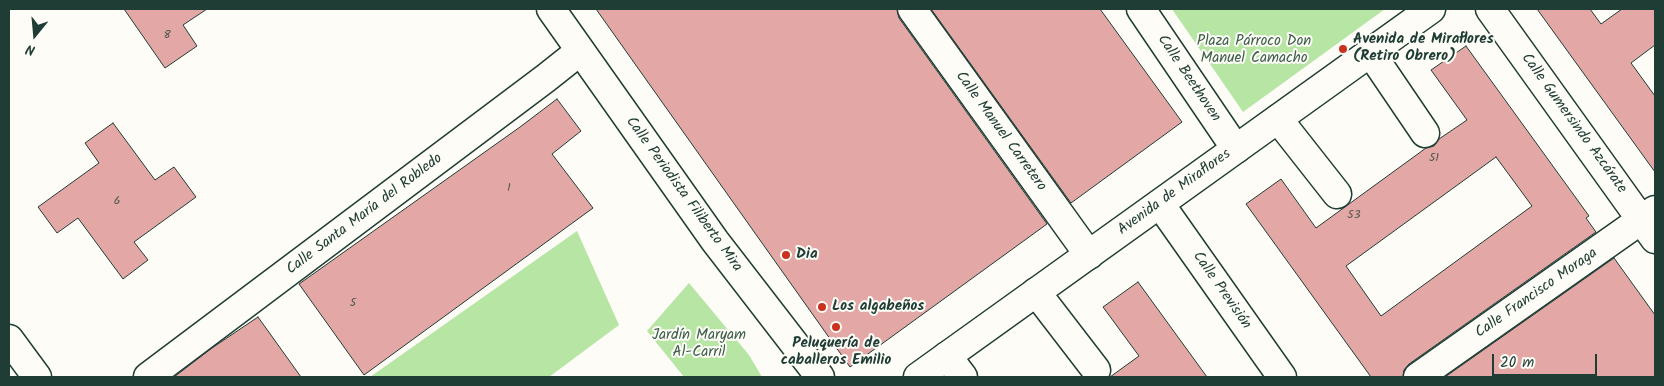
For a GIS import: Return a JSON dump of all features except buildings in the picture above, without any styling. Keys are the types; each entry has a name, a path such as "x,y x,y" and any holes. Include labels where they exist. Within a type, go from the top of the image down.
{"street":[{"name":"Calle Periodista Filiberto Mira","path":"551,9 715,241 820,377"},
{"name":"Calle Manuel Carretero","path":"912,9 1089,255"},
{"name":"Calle Beethoven","path":"1140,9 1236,149"},
{"name":"Avenida de Miraflores","path":"918,377 955,367 1036,292 1431,9"},
{"name":"Calle Gumersindo Azcárate","path":"1490,9 1651,223"},
{"name":"Calle Santa María del Robledo","path":"148,377 580,51"},
{"path":"1370,52 1425,133"},
{"path":"1278,119 1336,194"},
{"name":"Calle Previsión","path":"1160,204 1282,377"},
{"name":"Calle Francisco Moraga","path":"1418,377 1651,223"},
{"path":"1036,292 1096,370"},
{"path":"9,339 37,377"}],"green space":[{"name":"Plaza Párroco Don Manuel Camacho","path":"1172,9 1385,9 1243,112"},
{"path":"577,231 619,325 549,377 370,377"},
{"name":"Jardín Maryam Al-Carril","path":"689,283 749,355 762,377 684,377 647,331"}],"place":[{"name":"Avenida de Miraflores (Retiro Obrero)","path":"1343,49"},
{"name":"Dia","path":"786,255"},
{"name":"Los algabeños","path":"822,307"},
{"name":"Peluquería de caballeros Emilio","path":"836,327"}]}
